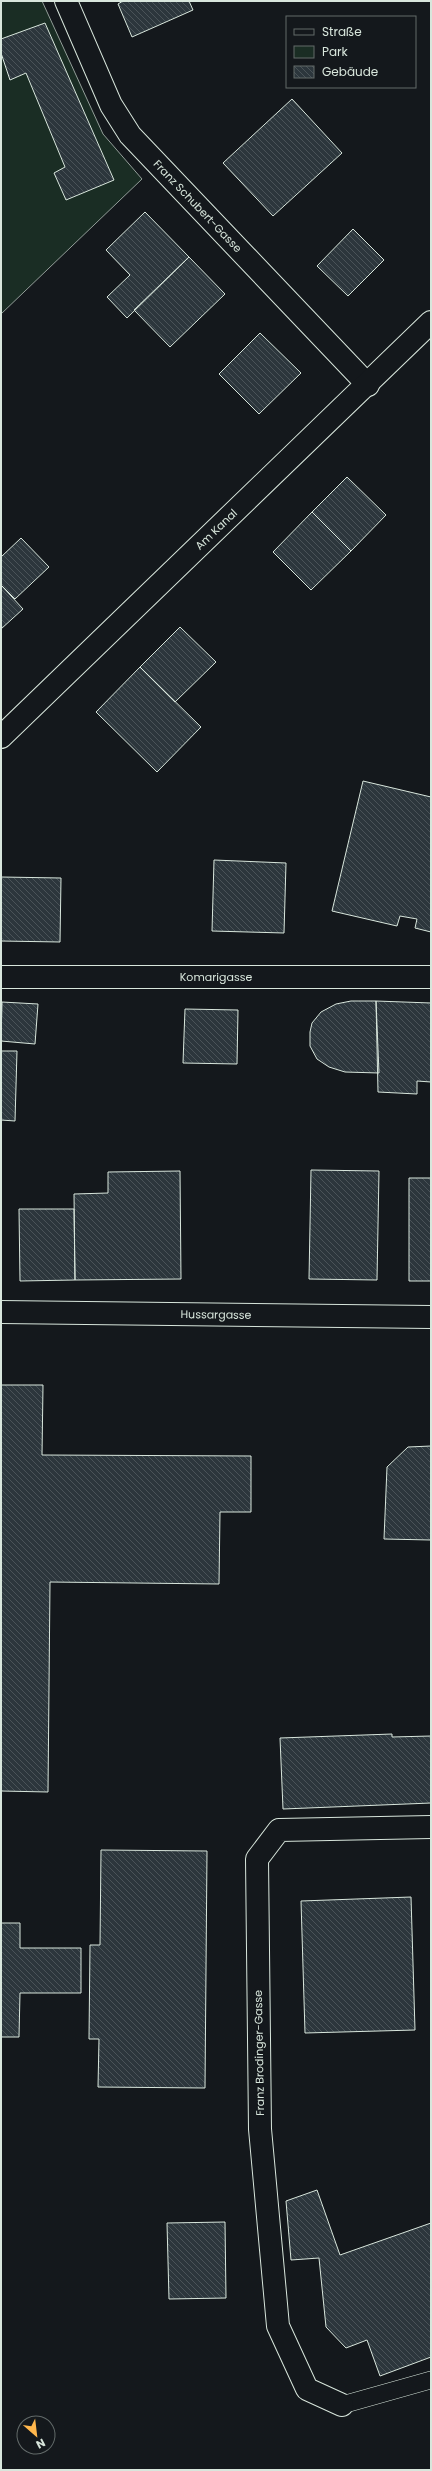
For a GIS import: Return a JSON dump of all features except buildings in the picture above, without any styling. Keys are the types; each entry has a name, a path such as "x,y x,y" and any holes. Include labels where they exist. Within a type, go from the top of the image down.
{"street":[{"name":"Franz Schubert-Gasse","path":"66,1 111,105 130,135 368,385"},
{"name":"Am Kanal","path":"1,737 368,385 429,329"},
{"name":"Komarigasse","path":"1,977 431,977"},
{"name":"Hussargasse","path":"1,1312 431,1317"},
{"name":"Franz Brodinger-Gasse","path":"342,2405 307,2389 278,2326 260,2129 257,1860 279,1830 431,1827"}],"lane":[{"path":"342,2405 431,2380"}],"green space":[{"path":"1,1 42,1 103,134 142,179 1,314"}]}
